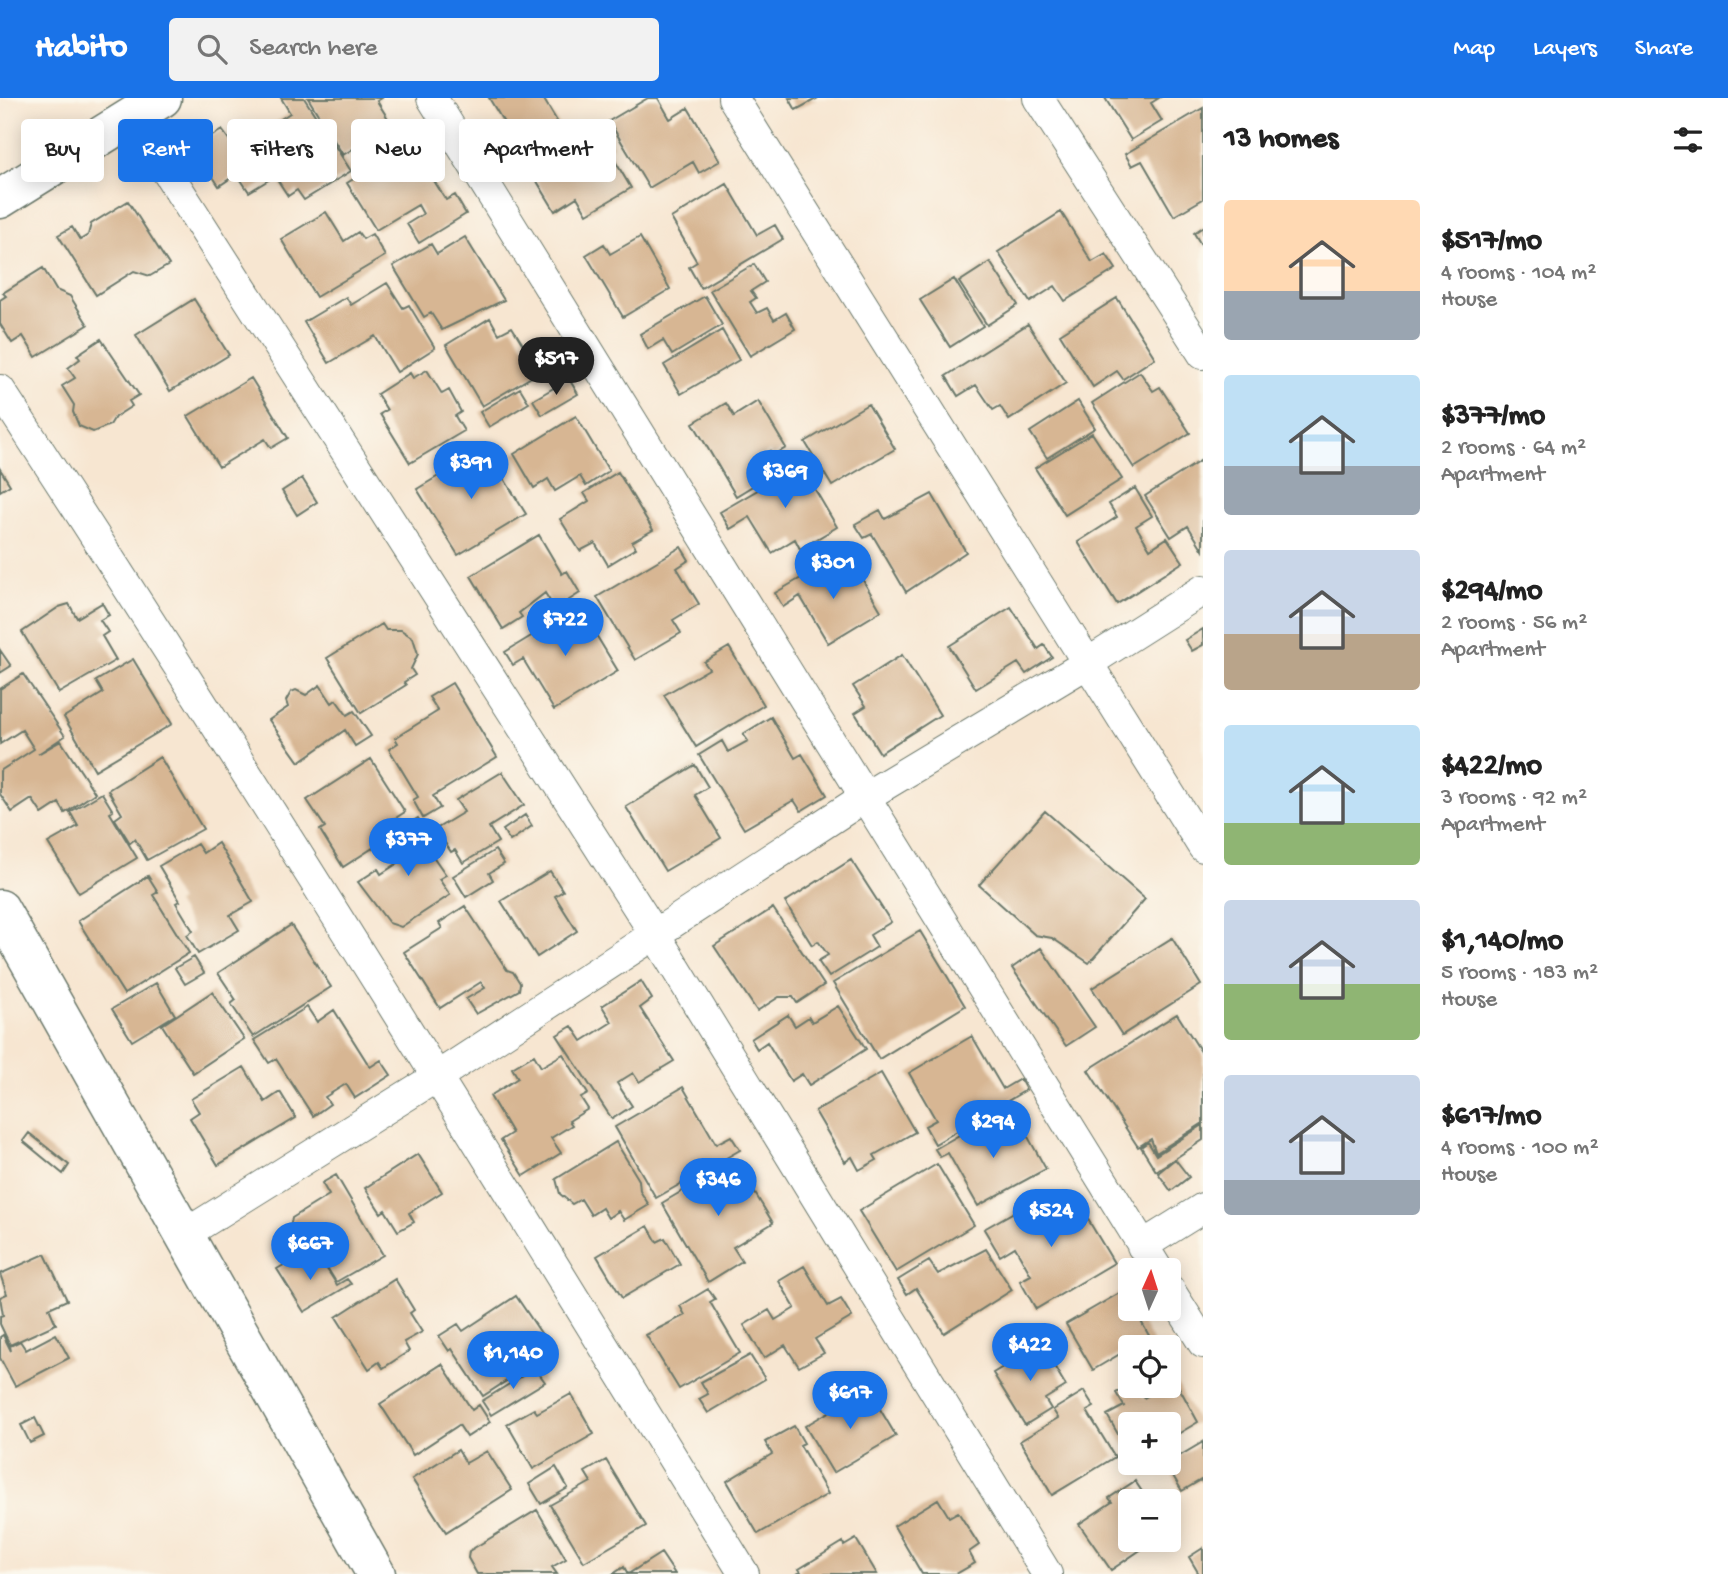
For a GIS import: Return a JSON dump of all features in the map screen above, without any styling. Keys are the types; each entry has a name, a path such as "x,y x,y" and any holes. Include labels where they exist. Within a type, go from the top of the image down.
{"street":[{"path":"432,98 1150,1258"},
{"path":"733,98 1203,847"},
{"path":"1038,98 1203,354"},
{"path":"0,199 147,108 1047,1574"},
{"path":"0,390 175,657 438,1076 744,1574"},
{"path":"182,1236 656,936 864,797 1088,663 1203,590"},
{"path":"0,909 182,1236 376,1574"},
{"path":"1142,1246 1203,1208"},
{"path":"1181,1308 1203,1343"}],"building":[{"path":"281,98 304,98 318,119 281,119 290,113"},
{"path":"308,98 382,98 377,101 388,119 351,119 351,150 343,155 337,145 337,119 321,119"},
{"path":"489,98 543,98 556,119 502,119"},
{"path":"648,98 658,98 670,119 688,108 720,161 699,173 693,162 649,188 616,133 616,119 612,119"},
{"path":"789,98 818,98 796,110"},
{"path":"1105,98 1159,98 1151,103 1162,121 1131,140"},
{"path":"1203,108 1203,199 1174,216 1142,161 1132,166 1125,154"},
{"path":"222,130 227,137 227,181 219,186 213,177 213,135"},
{"path":"337,149 351,171 337,180"},
{"path":"616,163 631,188 587,214 577,197 555,211 537,182 616,182"},
{"path":"351,181 435,182 446,200 455,195 466,214 419,243 407,224 423,214 418,205 376,230 347,183"},
{"path":"242,182 265,182 249,192"},
{"path":"279,182 333,182 304,200 297,190 288,196"},
{"path":"727,184 757,235 775,225 783,239 701,288 689,267 697,262 671,218"},
{"path":"128,201 169,265 150,276 134,271 96,295 58,235 72,227 80,240 88,235 91,224"},
{"path":"326,212 344,241 358,232 363,239 372,234 385,256 316,297 281,239"},
{"path":"1061,212 1092,262 1106,254 1116,269 1065,301 1055,286 1030,302 998,252"},
{"path":"1203,227 1203,248 1194,233"},
{"path":"465,237 504,300 442,330 431,313 424,317 393,266 431,244 437,254"},
{"path":"640,237 670,289 623,317 586,255 604,244 610,254"},
{"path":"990,262 1018,305 987,325 959,282"},
{"path":"754,264 765,282 751,291 756,298 750,302 757,313 767,308 774,320 786,313 795,329 750,356 710,290"},
{"path":"43,268 56,290 70,296 88,325 36,357 23,336 12,343 0,324 0,300 6,296 3,293"},
{"path":"954,279 983,326 950,347 920,300"},
{"path":"387,283 403,308 409,305 435,348 397,372 375,336 329,363 304,322 346,297 351,305"},
{"path":"705,296 722,325 672,355 663,340 648,349 640,334"},
{"path":"1117,298 1155,358 1123,379 1117,371 1093,387 1060,334"},
{"path":"194,299 229,355 170,391 136,335"},
{"path":"490,318 499,334 512,327 540,372 482,406 446,345"},
{"path":"1028,324 1066,383 1009,420 1000,406 993,410 976,385 958,396 946,376"},
{"path":"722,330 739,360 681,394 664,365"},
{"path":"101,339 139,395 129,401 132,406 115,417 110,425 93,432 79,426 73,412 74,405 62,386 75,378 68,368 80,359 77,355"},
{"path":"427,370 442,394 449,390 461,412 455,416 464,431 410,463 380,414 387,410 377,394 410,373 413,378"},
{"path":"1140,372 1153,391 1160,387 1190,433 1134,468 1092,403"},
{"path":"251,378 288,438 271,448 265,439 219,467 188,416"},
{"path":"569,379 578,394 542,415 533,400"},
{"path":"520,388 529,403 489,427 480,412"},
{"path":"758,401 786,448 772,456 770,451 748,464 759,482 736,496 693,423 726,403 734,416"},
{"path":"1078,401 1095,428 1047,458 1030,432"},
{"path":"868,404 895,449 832,486 805,442"},
{"path":"576,416 609,471 586,486 580,476 555,491 548,479 534,488 514,454"},
{"path":"1092,433 1122,479 1065,515 1035,468"},
{"path":"485,448 526,514 458,555 417,489"},
{"path":"1203,459 1203,550 1188,526 1171,537 1145,496"},
{"path":"809,460 819,477 810,481 837,527 800,549 795,539 772,553 750,517 730,529 720,512"},
{"path":"0,469 10,485 0,491"},
{"path":"618,472 653,530 632,542 636,548 608,565 595,543 580,551 560,519 589,501 584,493"},
{"path":"302,478 317,502 297,515 282,491"},
{"path":"1135,488 1152,516 1136,526 1150,549 1167,538 1183,562 1117,604 1078,542 1117,517 1109,504"},
{"path":"932,494 966,552 906,592 872,534 864,538 855,524 880,510 885,519"},
{"path":"539,535 562,574 567,571 580,593 555,609 545,593 519,613 522,617 503,629 471,576"},
{"path":"681,547 689,560 677,568 699,604 673,620 681,633 635,660 597,597"},
{"path":"854,565 881,611 828,643 800,596 783,607 775,593 820,567 828,580"},
{"path":"102,603 109,615 100,620 108,632 102,636 116,660 59,693 22,632 59,607 69,604 77,618"},
{"path":"579,607 618,671 554,710 523,659 513,665 505,652"},
{"path":"1011,607 1038,649 1044,645 1052,657 1026,674 1018,663 976,689 949,646"},
{"path":"382,624 386,630 401,630 413,638 418,654 411,669 415,675 404,682 406,685 361,713 327,658"},
{"path":"1203,629 1203,645 1192,651 1185,640"},
{"path":"729,647 764,705 696,747 664,695 709,669 704,662"},
{"path":"0,650 11,666 0,673"},
{"path":"902,655 940,715 880,753 855,713 866,706 853,686"},
{"path":"133,659 172,724 95,770 64,717 103,693 96,681"},
{"path":"23,674 65,736 38,754 61,741 95,793 65,813 59,803 42,814 32,799 12,812 0,794 0,771 34,749 22,730 0,744 0,689"},
{"path":"452,683 497,757 433,796 440,808 423,818 413,800 418,797 389,749 398,743 395,738 438,711 429,697"},
{"path":"320,685 332,703 336,700 347,715 354,711 371,736 355,746 345,730 299,762 269,720 288,707 286,701 291,692 296,690 306,695"},
{"path":"771,717 795,758 802,754 827,795 801,811 794,800 744,829 699,755 722,741 728,752 748,741 743,734"},
{"path":"160,757 203,829 147,860 135,839 130,843 115,819 122,814 108,790"},
{"path":"371,759 405,812 375,831 382,842 343,867 320,830 325,827 307,800"},
{"path":"695,765 708,787 695,795 721,838 665,871 626,807"},
{"path":"502,772 524,805 489,827 498,842 463,863 455,850 451,852 436,829 464,812 456,800"},
{"path":"102,793 113,811 110,813 137,858 79,893 48,843 78,826 70,812"},
{"path":"1045,811 1145,899 1089,963 1052,938 1035,935 979,885"},
{"path":"525,815 532,826 510,841 503,830"},
{"path":"418,818 437,847 430,852 446,875 439,879 450,895 401,927 389,923 358,882 378,869 381,874 401,861 386,839"},
{"path":"218,843 253,902 230,915 239,930 198,954 187,935 193,931 176,903 180,901 159,866 197,844 203,853"},
{"path":"495,850 504,864 489,873 493,880 466,897 453,876"},
{"path":"851,860 891,922 870,935 877,947 829,977 818,961 828,955 818,941 812,945 785,902"},
{"path":"550,871 563,891 555,896 577,931 537,957 501,901"},
{"path":"148,876 158,892 153,895 189,953 124,994 78,921"},
{"path":"465,906 507,970 513,972 520,983 519,990 476,1014 466,999 485,988 481,982 440,1008 404,952 442,928 439,923"},
{"path":"773,908 824,985 797,1003 793,997 779,997 757,1011 714,946"},
{"path":"291,925 331,987 253,1037 231,1004 236,1000 218,973"},
{"path":"920,931 965,1006 879,1059 833,983"},
{"path":"1172,938 1201,985 1122,1035 1092,988"},
{"path":"1041,948 1095,1027 1066,1046 1012,968"},
{"path":"194,957 204,973 185,984 175,968"},
{"path":"641,981 652,999 640,1008 674,1061 639,1082 633,1073 617,1083 632,1106 612,1119 557,1035 572,1026 582,1041 612,1022 602,1006"},
{"path":"156,983 175,1015 132,1041 112,1009"},
{"path":"212,992 244,1039 193,1073 162,1025"},
{"path":"838,1006 866,1049 809,1085 802,1074 791,1081 767,1042 757,1049 751,1039 788,1015 795,1026 809,1017 812,1022"},
{"path":"307,1007 317,1022 334,1010 370,1067 381,1060 391,1075 355,1098 346,1084 325,1097 330,1104 313,1116 276,1059 269,1063 254,1040"},
{"path":"1177,1014 1203,1055 1203,1123 1156,1153 1151,1139 1138,1147 1088,1070"},
{"path":"972,1036 1003,1089 1020,1079 1026,1090 935,1144 925,1126 936,1120 909,1073"},
{"path":"563,1054 588,1094 581,1098 588,1109 569,1121 572,1125 551,1138 561,1153 524,1176 501,1140 512,1133 490,1096 518,1078 512,1068 534,1055 541,1067"},
{"path":"244,1067 265,1102 280,1092 296,1118 218,1165 190,1118 199,1112 191,1099"},
{"path":"881,1073 915,1132 874,1155 877,1160 859,1170 852,1157 845,1162 815,1111"},
{"path":"683,1087 716,1144 731,1136 740,1150 656,1198 615,1127"},
{"path":"1018,1119 1046,1169 978,1206 948,1153 940,1157 935,1149 980,1123 988,1136"},
{"path":"1203,1125 1203,1140 1156,1171 1141,1147 1148,1142 1156,1155"},
{"path":"29,1133 69,1165 63,1174 23,1141"},
{"path":"616,1142 639,1180 640,1191 649,1205 624,1220 618,1211 608,1218 602,1208 591,1215 581,1199 572,1204 560,1194 556,1179"},
{"path":"418,1154 442,1192 409,1213 414,1222 398,1231 385,1210 381,1213 365,1188"},
{"path":"1175,1159 1189,1177 1171,1191 1158,1173"},
{"path":"735,1160 773,1223 733,1247 742,1261 708,1282 662,1203"},
{"path":"937,1164 974,1225 896,1272 859,1211"},
{"path":"336,1175 383,1255 336,1282 323,1261 316,1264 310,1254 305,1257 289,1232 292,1218 329,1195 322,1183"},
{"path":"1035,1200 1046,1219 1077,1201 1114,1263 1036,1309 1020,1281 1031,1275 1015,1247 1000,1256 984,1229"},
{"path":"648,1226 657,1242 665,1238 680,1264 622,1298 597,1256"},
{"path":"986,1249 1012,1290 944,1333 916,1288 907,1294 898,1280 929,1261 938,1274"},
{"path":"45,1254 67,1300 49,1308 56,1324 10,1345 0,1324 0,1316 3,1315 0,1297 7,1294 0,1274"},
{"path":"301,1255 306,1262 311,1259 316,1267 323,1263 337,1285 347,1279 351,1284 304,1312 277,1269"},
{"path":"804,1266 828,1306 841,1299 852,1317 815,1339 824,1353 799,1367 785,1345 764,1358 744,1325 769,1310 775,1320 795,1308 779,1281"},
{"path":"395,1279 414,1310 410,1313 422,1332 404,1342 409,1351 383,1368 379,1362 369,1369 336,1317"},
{"path":"708,1289 715,1299 710,1302 740,1353 679,1389 646,1335 685,1315 680,1306"},
{"path":"1118,1294 1118,1321 1141,1321 1149,1335 1118,1335 1118,1355 1093,1370 1066,1324"},
{"path":"516,1296 553,1351 483,1396 452,1349 449,1351 439,1336 458,1324 463,1331"},
{"path":"56,1334 69,1358 15,1386 0,1358 0,1337 3,1335 11,1351 10,1346 20,1341 26,1350"},
{"path":"1041,1344 1066,1386 1045,1399 1051,1409 1025,1425 993,1373"},
{"path":"750,1355 765,1379 708,1413 699,1399 708,1394 701,1382"},
{"path":"442,1364 472,1410 479,1405 490,1422 467,1437 459,1425 413,1455 380,1404"},
{"path":"535,1368 545,1382 491,1415 482,1401"},
{"path":"868,1389 896,1436 833,1473 805,1426"},
{"path":"1084,1391 1094,1407 1087,1411 1115,1457 1052,1495 1020,1441 1058,1418 1053,1410"},
{"path":"1181,1391 1198,1422 1181,1432 1181,1412 1118,1412 1118,1434 1107,1415 1124,1406 1119,1398 1181,1398"},
{"path":"571,1394 594,1434 533,1469 507,1424 534,1409 537,1413"},
{"path":"35,1418 44,1436 30,1443 21,1425"},
{"path":"794,1426 804,1443 800,1445 828,1494 758,1534 727,1481 772,1454 765,1442"},
{"path":"1203,1442 1203,1484 1201,1480 1182,1491 1173,1475 1181,1475 1181,1455"},
{"path":"458,1450 466,1463 487,1451 512,1490 446,1532 412,1479"},
{"path":"606,1460 646,1526 584,1562 550,1505 591,1482 585,1472"},
{"path":"556,1467 568,1488 541,1504 529,1484"},
{"path":"1135,1481 1140,1489 1123,1489"},
{"path":"1118,1492 1118,1552 1137,1552 1111,1570 1079,1524 1112,1502 1109,1498"},
{"path":"938,1499 949,1517 958,1512 979,1545 969,1552 975,1563 956,1574 922,1574 894,1526"},
{"path":"537,1510 566,1559 552,1567 557,1574 477,1574 468,1558 469,1551"},
{"path":"856,1539 877,1574 797,1574 801,1572 799,1569 843,1542 844,1546"},
{"path":"1203,1548 1203,1574 1199,1574 1189,1557"},
{"path":"661,1553 675,1574 628,1574"},
{"path":"624,1567 628,1574 613,1574"}]}
